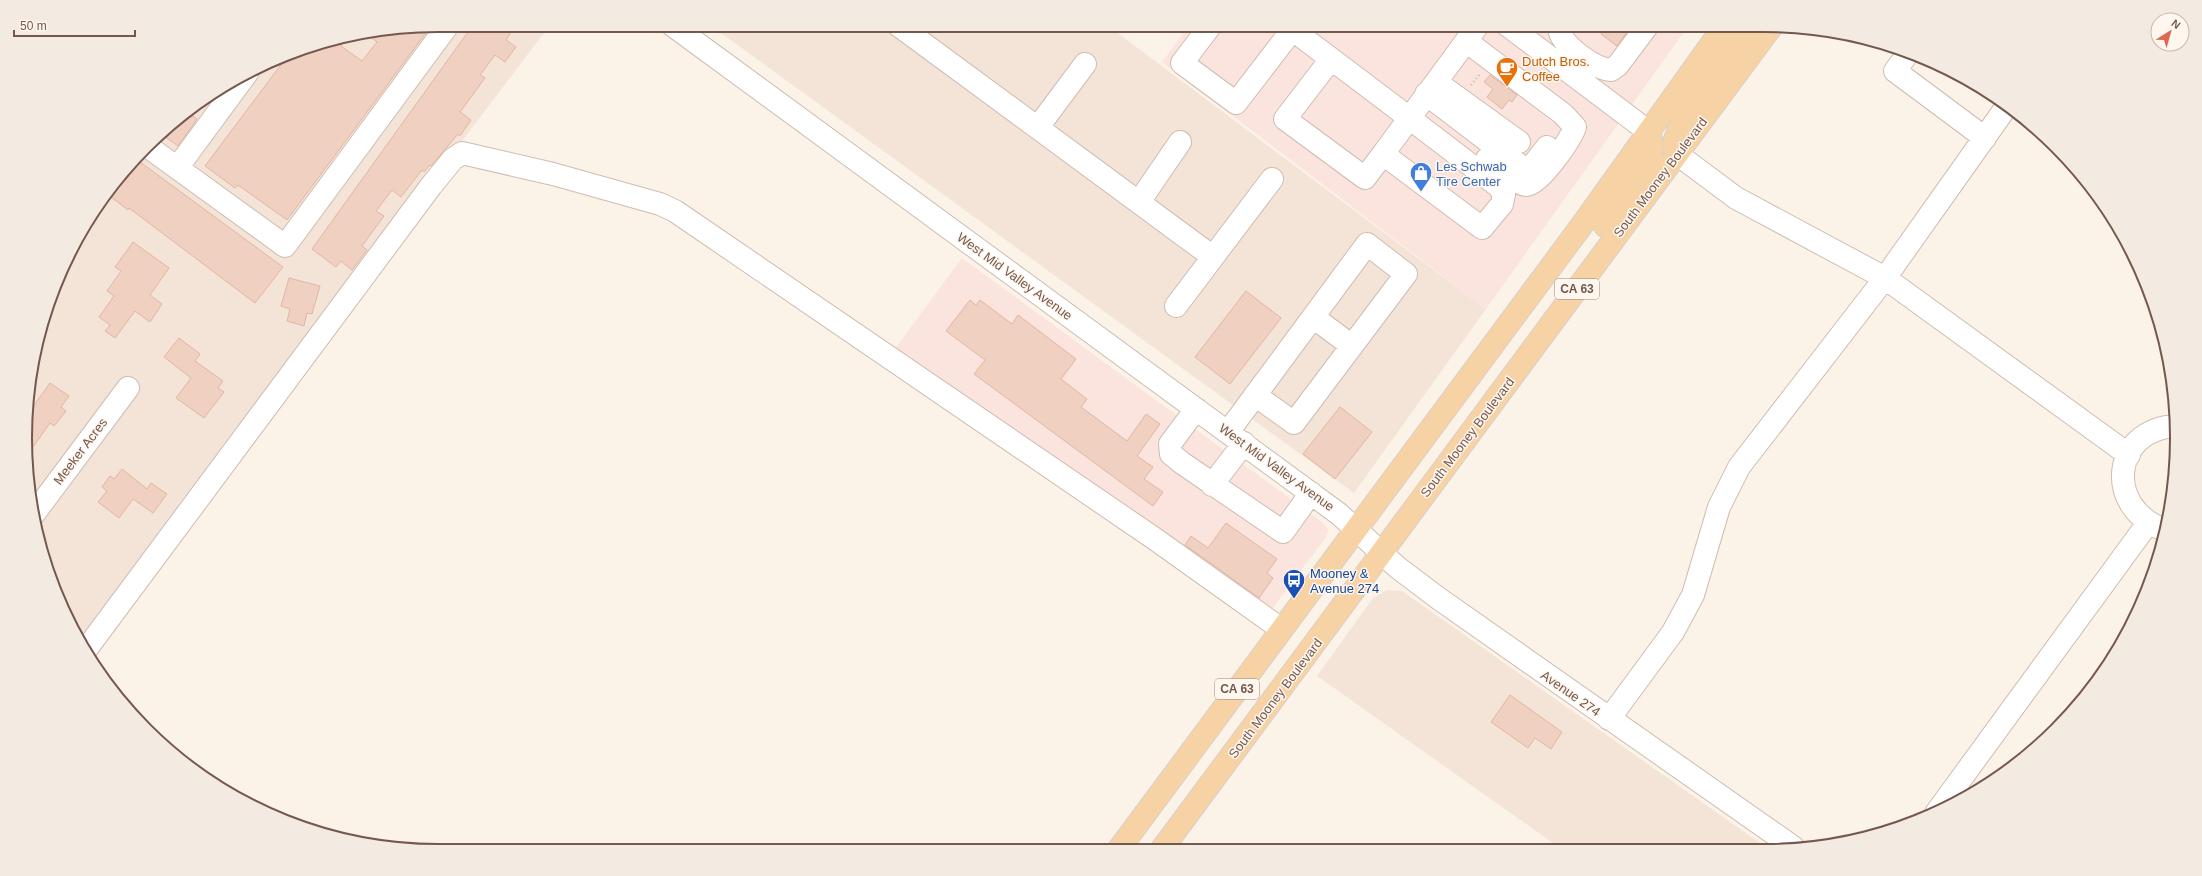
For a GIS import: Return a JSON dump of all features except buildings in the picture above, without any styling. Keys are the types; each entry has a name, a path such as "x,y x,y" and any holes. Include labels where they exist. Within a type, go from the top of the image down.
{"main road":[{"name":"CA 63","path":"1123,844 1281,629 1357,529 1649,132 1720,32"},
{"path":"1677,154 1674,148 1681,124 1747,32"},
{"name":"South Mooney Boulevard","path":"1166,844 1767,32"},
{"path":"1535,345 1546,313 1561,287 1637,181 1651,156 1652,141 1649,132"}],"street":[{"path":"152,150 285,246 443,32"},
{"name":"West Mid Valley Avenue","path":"682,32 1236,437 1357,529"},
{"path":"908,32 1213,257"},
{"path":"1206,32 1182,63 1236,103 1285,32"},
{"path":"1295,32 1331,59 1422,100 1522,167 1528,168 1533,165 1561,129 1563,123 1560,113 1472,33 1422,100 1365,178 1285,119 1331,59"},
{"path":"1517,32 1649,132"},
{"path":"1560,32 1561,37 1573,48 1603,69 1611,70 1618,65 1643,32"},
{"path":"1905,58 1895,71 1985,138"},
{"path":"1038,127 1085,64"},
{"path":"177,168 239,84"},
{"path":"1422,100 1460,99 1519,142"},
{"path":"1383,154 1482,228 1502,204 1504,194 1498,186 1422,100"},
{"path":"1609,719 1673,632 1693,595 1719,507 1740,467 1885,278 2004,111"},
{"path":"1139,202 1180,142"},
{"path":"89,646 431,186 453,159 462,153 560,176 660,204 675,211 1155,539 1281,629"},
{"path":"1677,154 1736,198 1885,278 2129,455"},
{"path":"1176,306 1272,179"},
{"path":"1212,485 1255,395 1367,244 1406,274 1294,423 1255,395"},
{"path":"1313,317 1352,346"},
{"name":"Meeker Acres","path":"38,508 128,388"},
{"path":"1196,409 1170,444 1171,454 1212,485 1283,532 1311,493"},
{"path":"1945,802 2156,526 2134,511 2126,495 2122,478 2129,455 2134,445 2148,433 2164,426 2170,426"},
{"name":"Avenue 274","path":"1357,529 1397,567 1482,630 1786,843"}],"path":[{"path":"1460,99 1482,71"}],"shaded area":[{"path":"438,32 545,32 85,639 63,593 46,543 35,491 32,438 35,385 46,333 54,307 74,258 100,212 133,170 170,133 212,100 258,74 283,63 333,46 385,35"},
{"path":"720,32 1116,32 1486,309 1354,493"},
{"path":"1184,32 1684,32 1486,309 1162,62"},
{"path":"962,258 1322,522 1329,530 1326,537 1269,613 891,354"},
{"path":"1387,590 1402,591 1761,844 1554,844 1317,676 1373,598"}],"place":[{"name":"Dutch Bros. Coffee","path":"1507,88"},
{"name":"Les Schwab Tire Center","path":"1421,192"},
{"name":"Mooney & Avenue 274","path":"1294,600"}]}
